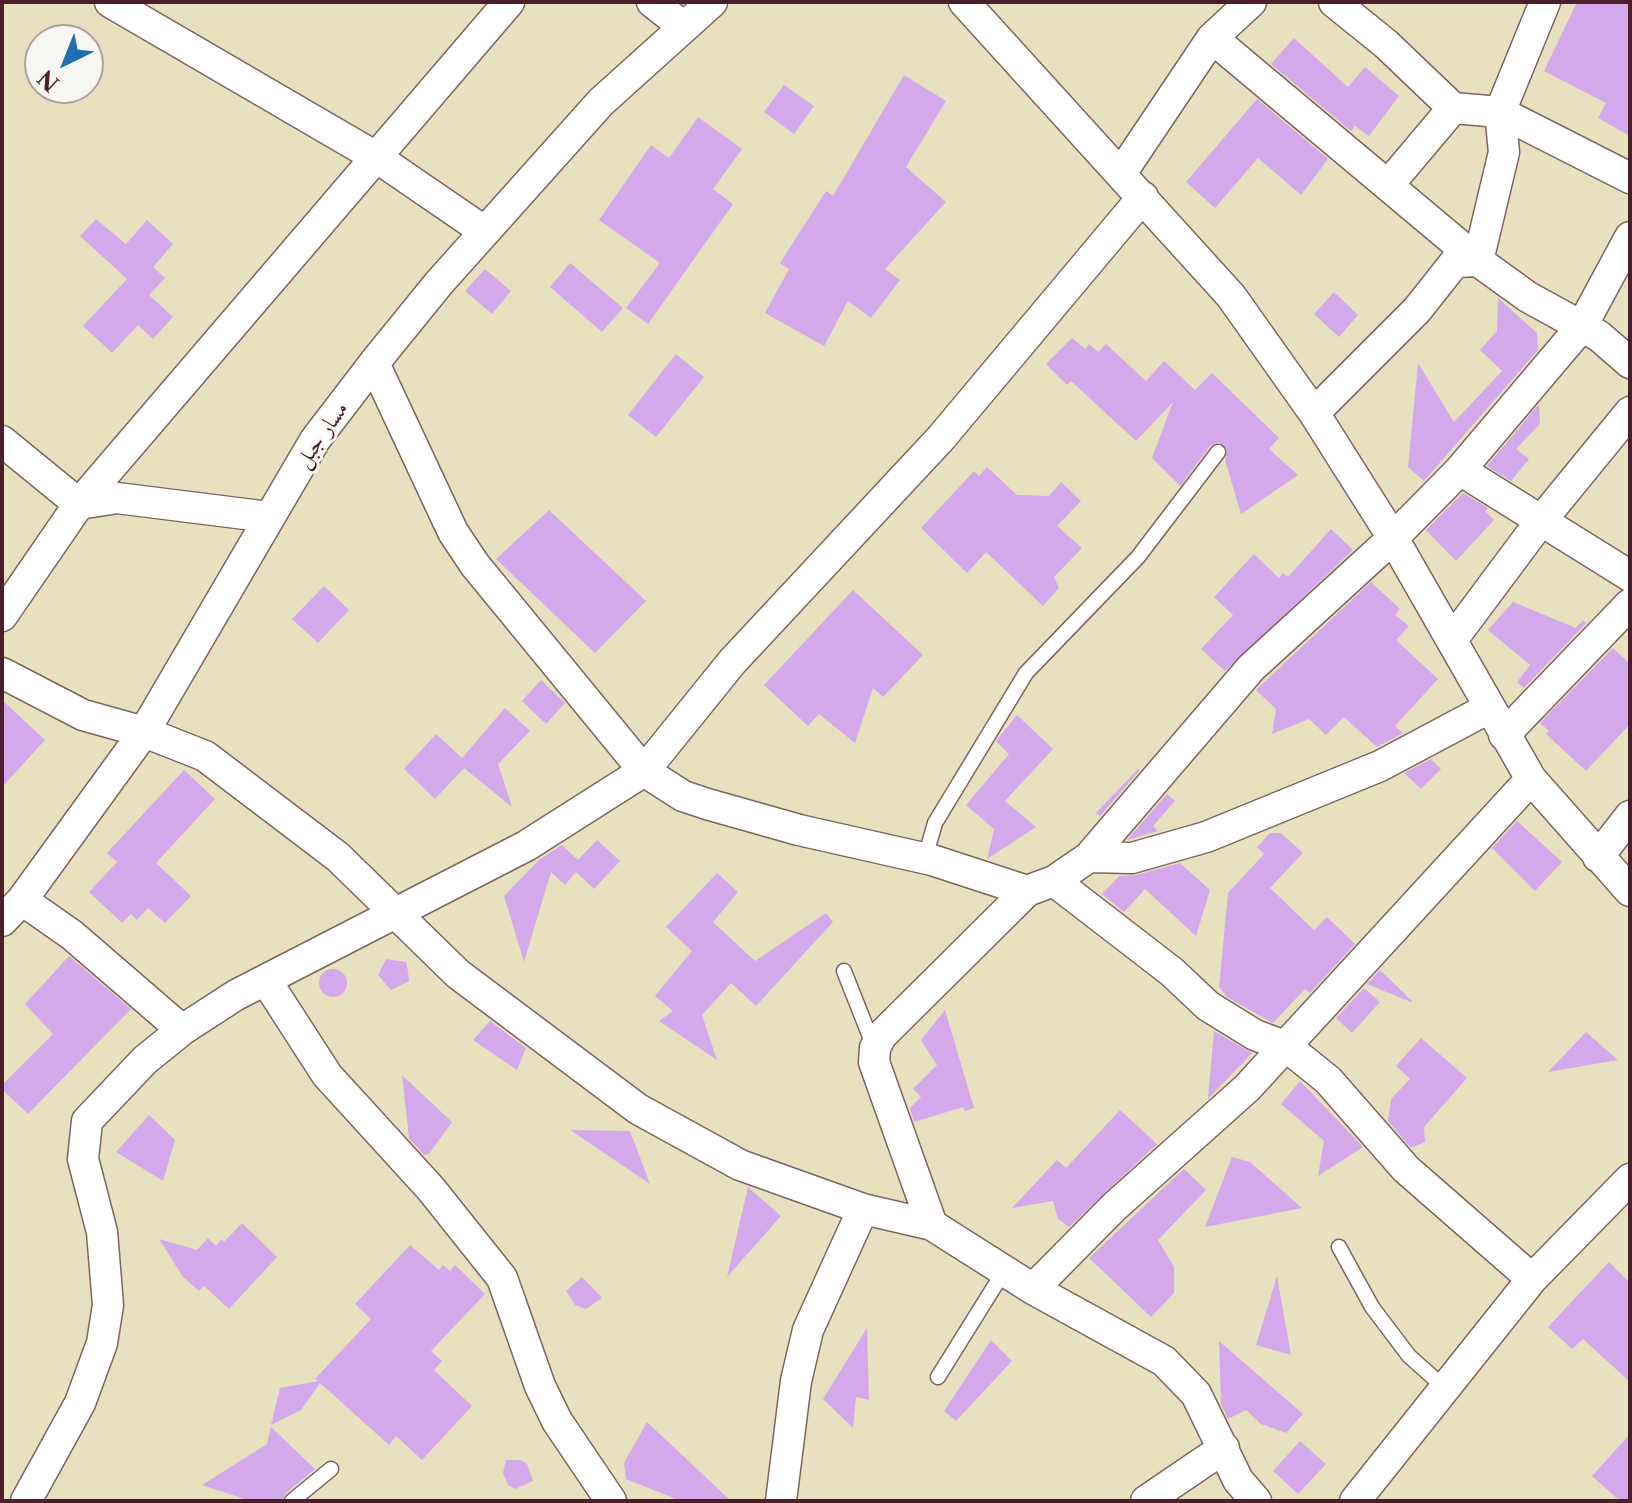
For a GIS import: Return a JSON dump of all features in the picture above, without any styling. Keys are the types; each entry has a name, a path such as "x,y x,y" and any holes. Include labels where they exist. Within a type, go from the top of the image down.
{"street":[{"path":"110,2 376,157 484,231"},
{"path":"2,616 79,504 509,2"},
{"path":"652,2 684,27"},
{"name":"مسار جبل","path":"12,911 144,732 315,440 374,363 484,231 601,102 712,2"},
{"path":"964,2 1122,172 1231,296 1314,413 1393,538 1531,779 1630,891"},
{"path":"1122,172 1212,38 1251,2"},
{"path":"1334,2 1386,44 1453,108 1500,112 1630,178"},
{"path":"1478,261 1504,152 1500,112 1545,2"},
{"path":"1212,38 1478,261 1528,297 1582,326 1630,363"},
{"path":"1389,184 1453,108"},
{"path":"26,1501 80,1403 102,1343 108,1305 102,1232 83,1159 87,1121 145,1060 182,1030 236,995 267,982 392,912 526,846 644,771 732,662 941,438 1143,197"},
{"path":"932,1225 874,1062 875,1048 881,1036 928,987 1041,886 1089,857 1251,668 1393,538 1460,470 1582,326 1630,237"},
{"path":"1314,413 1417,310 1455,262 1478,261"},
{"path":"374,363 453,532 475,565 644,771 683,796 707,804 1041,886 1172,972 1208,1006 1255,1035 1287,1047 1328,1080 1406,1169 1532,1279"},
{"path":"1452,640 1540,522 1630,412"},
{"path":"2,441 79,504 117,498 269,517"},
{"path":"1460,470 1630,576"},
{"path":"1504,735 1630,604"},
{"path":"2,673 83,715 144,732 205,756 338,857 458,974 638,1109 740,1165 863,1209 932,1225 1033,1289 1164,1361 1196,1394 1238,1480 1256,1501"},
{"path":"1089,857 1132,858 1206,837 1380,766 1489,708"},
{"path":"1033,1289 1114,1207 1247,1088 1531,779"},
{"path":"1598,857 1630,816"},
{"path":"12,911 72,935 182,1030"},
{"path":"267,982 327,1075 440,1200 502,1278 545,1398 573,1447 611,1501"},
{"path":"1355,1501 1532,1279 1630,1179"},
{"path":"781,1501 796,1381 808,1330 863,1209"},
{"path":"1146,1501 1224,1448"}],"lane":[{"path":"925,858 935,823 1026,673 1138,557 1218,452"},
{"path":"844,971 875,1048"},
{"path":"1339,1247 1372,1307 1409,1356 1445,1388"},
{"path":"938,1377 1004,1271"},
{"path":"292,1501 331,1469"}],"building":[{"path":"1577,2 1630,2 1630,136 1598,118 1606,103 1544,71"},
{"path":"1294,38 1348,87 1365,67 1399,96 1369,136 1355,126 1351,131 1271,64"},
{"path":"904,75 946,101 906,167 946,202 885,269 900,280 871,318 848,301 824,346 765,313 789,269 780,263 826,191 833,196"},
{"path":"784,85 814,106 794,134 764,112"},
{"path":"1257,99 1328,159 1301,195 1258,158 1215,208 1186,182"},
{"path":"698,117 742,149 713,189 733,204 648,324 626,308 660,263 599,220 651,145 669,158"},
{"path":"96,219 126,244 147,220 173,244 153,267 165,278 149,295 173,317 153,339 138,325 112,353 83,326 127,279 80,236"},
{"path":"570,263 623,308 602,332 550,287"},
{"path":"485,269 511,291 492,314 465,291"},
{"path":"1334,292 1358,315 1339,337 1314,314"},
{"path":"1498,298 1537,333 1538,350 1424,481 1408,467 1418,363 1454,422 1502,371 1480,350 1497,331"},
{"path":"1072,338 1085,349 1089,344 1098,352 1106,344 1146,381 1164,361 1195,390 1212,373 1279,438 1269,449 1298,475 1241,514 1225,460 1227,449 1218,442 1210,446 1180,486 1152,458 1173,402 1136,441 1071,381 1067,385 1046,364"},
{"path":"676,354 704,377 656,437 628,415"},
{"path":"1539,404 1540,424 1516,449 1529,459 1511,481 1487,466"},
{"path":"987,467 1017,495 1049,496 1061,482 1081,501 1057,526 1082,548 1054,577 1059,588 1043,606 986,552 967,573 921,528 974,471 979,476"},
{"path":"1463,493 1488,508 1485,511 1494,520 1456,561 1426,530"},
{"path":"549,510 646,601 595,653 496,559"},
{"path":"1331,529 1353,550 1225,671 1201,649 1233,615 1214,597 1254,554 1279,578 1283,573 1288,577"},
{"path":"1371,582 1400,609 1395,615 1409,626 1396,640 1438,679 1395,726 1403,733 1377,747 1344,717 1326,735 1309,719 1272,734 1276,709 1256,690"},
{"path":"324,586 349,610 318,643 292,619"},
{"path":"853,590 923,655 883,697 873,688 855,743 819,714 808,726 764,685"},
{"path":"1513,602 1576,628 1583,620 1586,623 1524,688 1517,682 1530,665 1488,630"},
{"path":"1613,648 1630,664 1630,724 1586,771 1546,734 1549,731 1540,723"},
{"path":"541,680 565,703 546,724 522,701"},
{"path":"2,700 45,740 2,787"},
{"path":"505,708 530,731 498,764 512,807 464,768 435,799 404,769 436,734 462,758"},
{"path":"1017,715 1053,749 1005,801 1036,827 987,859 994,829 966,805 1009,754 996,741"},
{"path":"1431,759 1441,769 1421,789 1404,773"},
{"path":"1138,769 1100,816 1096,813"},
{"path":"184,770 215,799 156,863 191,896 165,923 148,908 137,920 131,914 122,923 89,892 117,862 107,853"},
{"path":"1167,794 1175,801 1153,826 1158,831 1127,840"},
{"path":"1517,821 1562,862 1535,891 1492,848"},
{"path":"1270,833 1281,833 1303,853 1270,888 1314,930 1327,917 1355,944 1310,993 1305,989 1273,1023 1227,997 1219,987 1228,893 1264,854 1257,847"},
{"path":"597,840 620,861 594,889 576,872 565,885 551,872 524,962 504,896 540,859 562,845 578,860"},
{"path":"1180,863 1210,890 1196,936 1145,889 1124,912 1102,894 1119,876 1137,875"},
{"path":"717,873 738,892 713,922 755,961 826,913 833,922 756,1006 731,983 702,1015 717,1060 659,1021 673,1011 655,996 692,951 666,927"},
{"path":"69,956 131,1009 28,1114 2,1089 2,1085 53,1034 25,1004"},
{"path":"386,959 406,962 409,981 391,990 378,975"},
{"path":"333,969 343,973 347,983 343,993 333,997 323,993 319,983 323,973"},
{"path":"1380,970 1412,1001 1411,1002 1367,984"},
{"path":"1364,988 1380,1002 1352,1033 1336,1018"},
{"path":"945,1010 974,1108 965,1111 963,1107 914,1122 910,1108 921,1097 913,1089 937,1065 921,1040"},
{"path":"490,1021 526,1048 517,1070 473,1040"},
{"path":"1214,1031 1252,1053 1208,1099"},
{"path":"1586,1032 1618,1060 1548,1072"},
{"path":"1421,1038 1467,1078 1424,1127 1425,1142 1411,1148 1388,1121 1391,1099 1410,1079 1396,1066"},
{"path":"402,1075 452,1122 429,1154 424,1155 409,1138"},
{"path":"1300,1081 1363,1147 1318,1176 1324,1141 1281,1104"},
{"path":"1120,1110 1157,1144 1069,1227 1058,1219 1053,1201 1012,1208 1057,1160 1066,1168"},
{"path":"149,1115 175,1140 163,1181 116,1152"},
{"path":"570,1130 630,1131 650,1184"},
{"path":"1232,1157 1250,1162 1302,1208 1205,1227"},
{"path":"1184,1169 1206,1190 1158,1240 1174,1267 1174,1293 1151,1317 1089,1258"},
{"path":"748,1187 781,1216 727,1277"},
{"path":"242,1223 277,1257 229,1309 204,1286 199,1291 183,1277 159,1239 197,1250 208,1238 216,1246 222,1239 224,1242"},
{"path":"410,1245 439,1270 443,1265 450,1271 455,1265 485,1294 431,1351 442,1361 434,1370 472,1406 422,1460 396,1436 389,1445 320,1383 301,1410 271,1425 280,1388 318,1381 315,1379 371,1319 355,1304"},
{"path":"1609,1262 1630,1283 1630,1382 1583,1339 1572,1349 1548,1327"},
{"path":"1277,1276 1291,1355 1256,1345"},
{"path":"582,1277 602,1298 586,1309 575,1305 566,1291"},
{"path":"867,1328 869,1400 856,1397 853,1428 823,1399"},
{"path":"991,1340 1012,1361 956,1421 944,1411"},
{"path":"1219,1341 1303,1414 1286,1433 1261,1424 1246,1410 1228,1419 1221,1404"},
{"path":"647,1422 731,1501 681,1501 626,1479 624,1463"},
{"path":"271,1427 315,1469 286,1493 282,1501 251,1501 202,1485 267,1444"},
{"path":"1630,1434 1630,1501 1620,1501 1592,1476"},
{"path":"1300,1441 1326,1464 1298,1494 1273,1471"},
{"path":"506,1460 521,1460 527,1464 533,1481 515,1489 508,1485 503,1473"}]}
